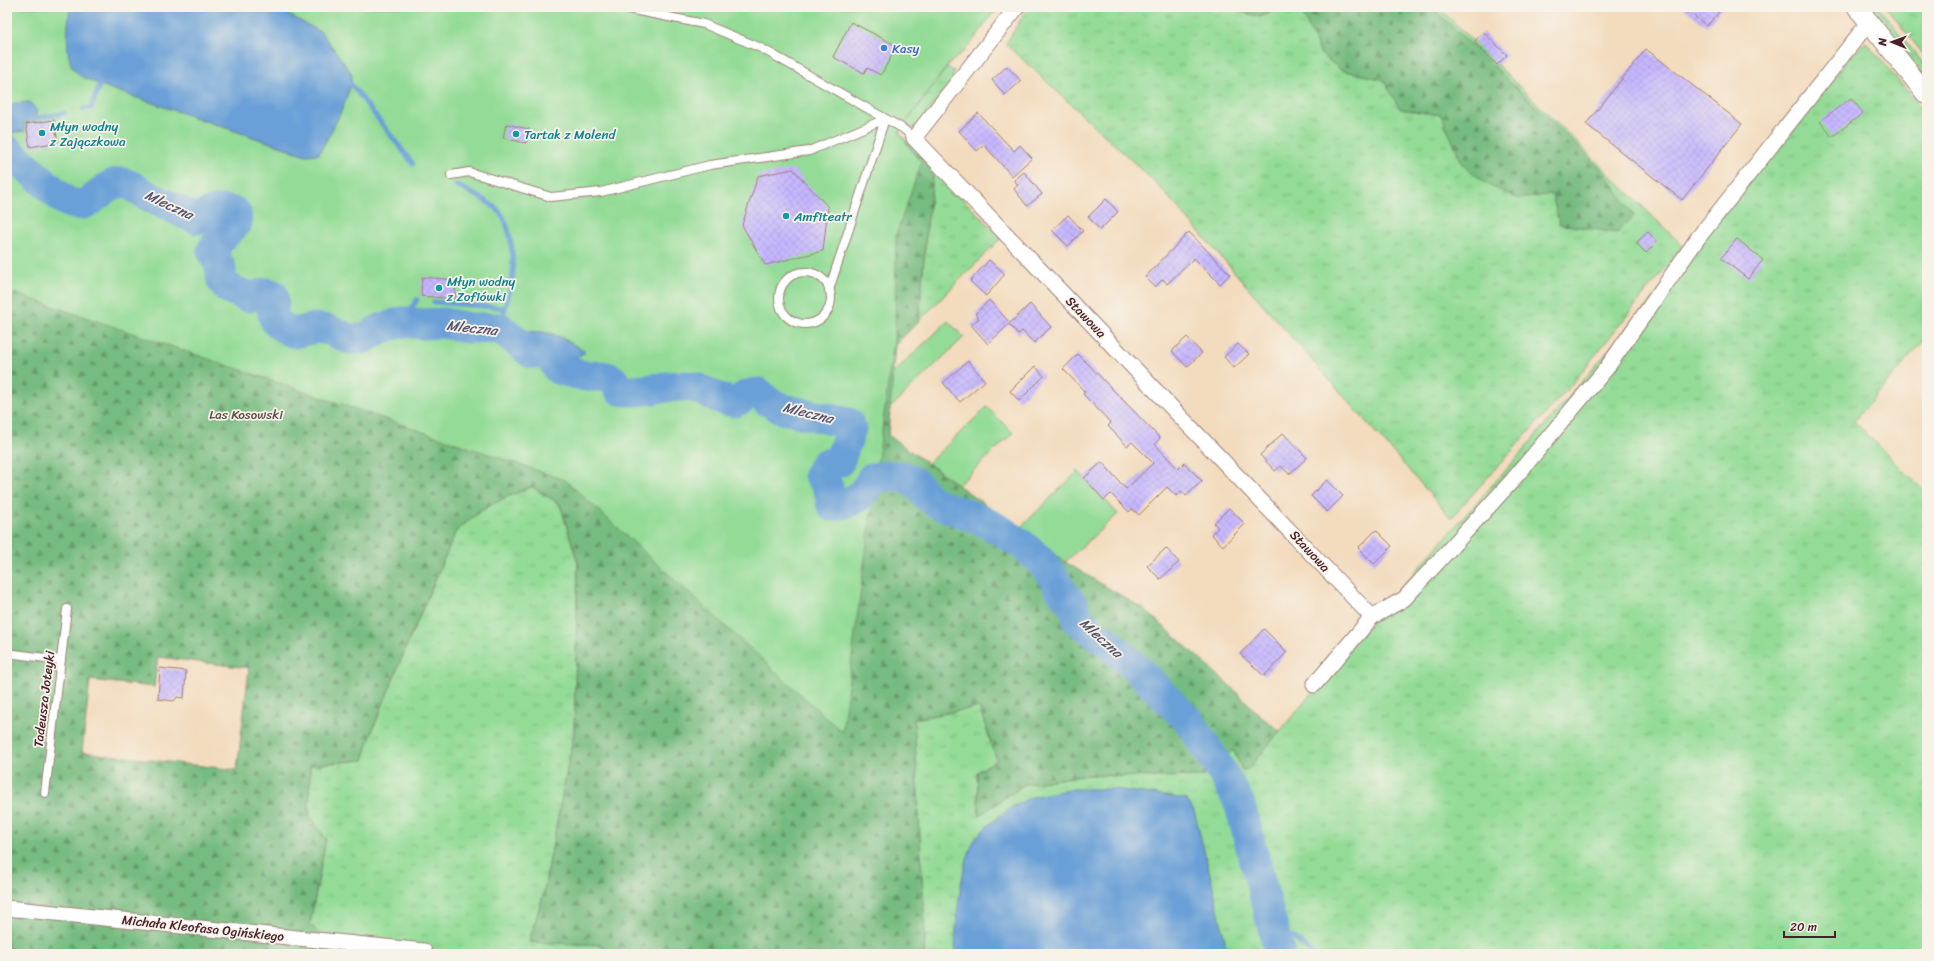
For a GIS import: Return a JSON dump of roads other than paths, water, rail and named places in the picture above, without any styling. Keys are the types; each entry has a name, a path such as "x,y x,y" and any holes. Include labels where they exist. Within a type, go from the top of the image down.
{"street":[{"path":"914,138 1016,7"},
{"path":"1857,7 1927,95"},
{"path":"1314,685 1372,617 1404,599 1511,482 1601,375 1698,238 1869,22"},
{"name":"Stawowa","path":"914,138 1372,617"},
{"name":"Michała Kleofasa Ogińskiego","path":"7,908 424,952"}],"lane":[{"path":"618,7 704,24 716,28 761,48 885,120 902,128 914,138"},
{"path":"451,175 469,172 551,197 601,192 710,165 809,151 885,120"},
{"path":"830,290 821,278 815,274 799,273 785,282 780,293 780,305 790,319 805,324 814,322 821,318 830,305 830,290 885,120"},
{"name":"Tadeusza Joteyki","path":"45,793 67,609"},
{"path":"7,653 61,660"}],"water":[{"path":"70,7 270,7 278,9 321,32 352,74 344,105 319,154 306,155 111,89 81,76 73,67 68,51"},
{"path":"30,102 36,110 36,116 33,121 24,123 25,131 7,133 7,104"},
{"path":"495,317 510,319 515,330 518,331 543,332 555,335 585,352 576,358 536,356 513,347 501,337 472,333 473,323 489,323"},
{"path":"1072,789 1115,789 1186,799 1194,811 1228,954 955,954 957,913 961,884 968,857 975,839 987,826 1011,808 1025,800"}],"waterway":[{"path":"83,109 91,108 102,79"},
{"path":"344,84 351,84 413,164"},
{"path":"28,120 65,113"},
{"name":"Mleczna","path":"7,150 64,200 74,204 83,204 90,201 108,187 115,184 124,183 197,219 211,212 220,210 236,213 237,222 217,243 212,251 221,268 223,283 228,288 248,297 267,293 273,295 274,318 282,327 295,333 315,328 329,330 350,339 363,339 380,329 402,322 424,324 443,323 468,328 500,328 531,353 548,353 558,369 586,376 601,376 610,378 617,384 620,390 636,391 684,386 697,388 721,399 734,402 747,395 759,393 767,401 783,409 848,423 851,429 839,462 825,464 819,475 827,485 832,506 852,501 861,495 872,478 886,476 904,477 915,483 928,497 937,503 981,520 1012,537 1039,559 1046,567 1072,604 1078,621 1106,641 1134,666 1190,722 1239,802 1280,954"},
{"path":"456,185 483,199 498,210 509,233 513,274 510,292 501,323"},
{"path":"402,322 417,300"},
{"path":"434,302 505,308"},
{"path":"1272,926 1294,938 1313,954"}],"place":[{"name":"Kasy","path":"884,48"},
{"name":"Młyn wodny z Zajączkowa","path":"42,133"},
{"name":"Tartak z Molend","path":"516,134"},
{"name":"Amfiteatr","path":"786,216"},
{"name":"Młyn wodny z Zofiówki","path":"439,288"}],"park label":[{"name":"Las Kosowski","path":"246,414"}]}
